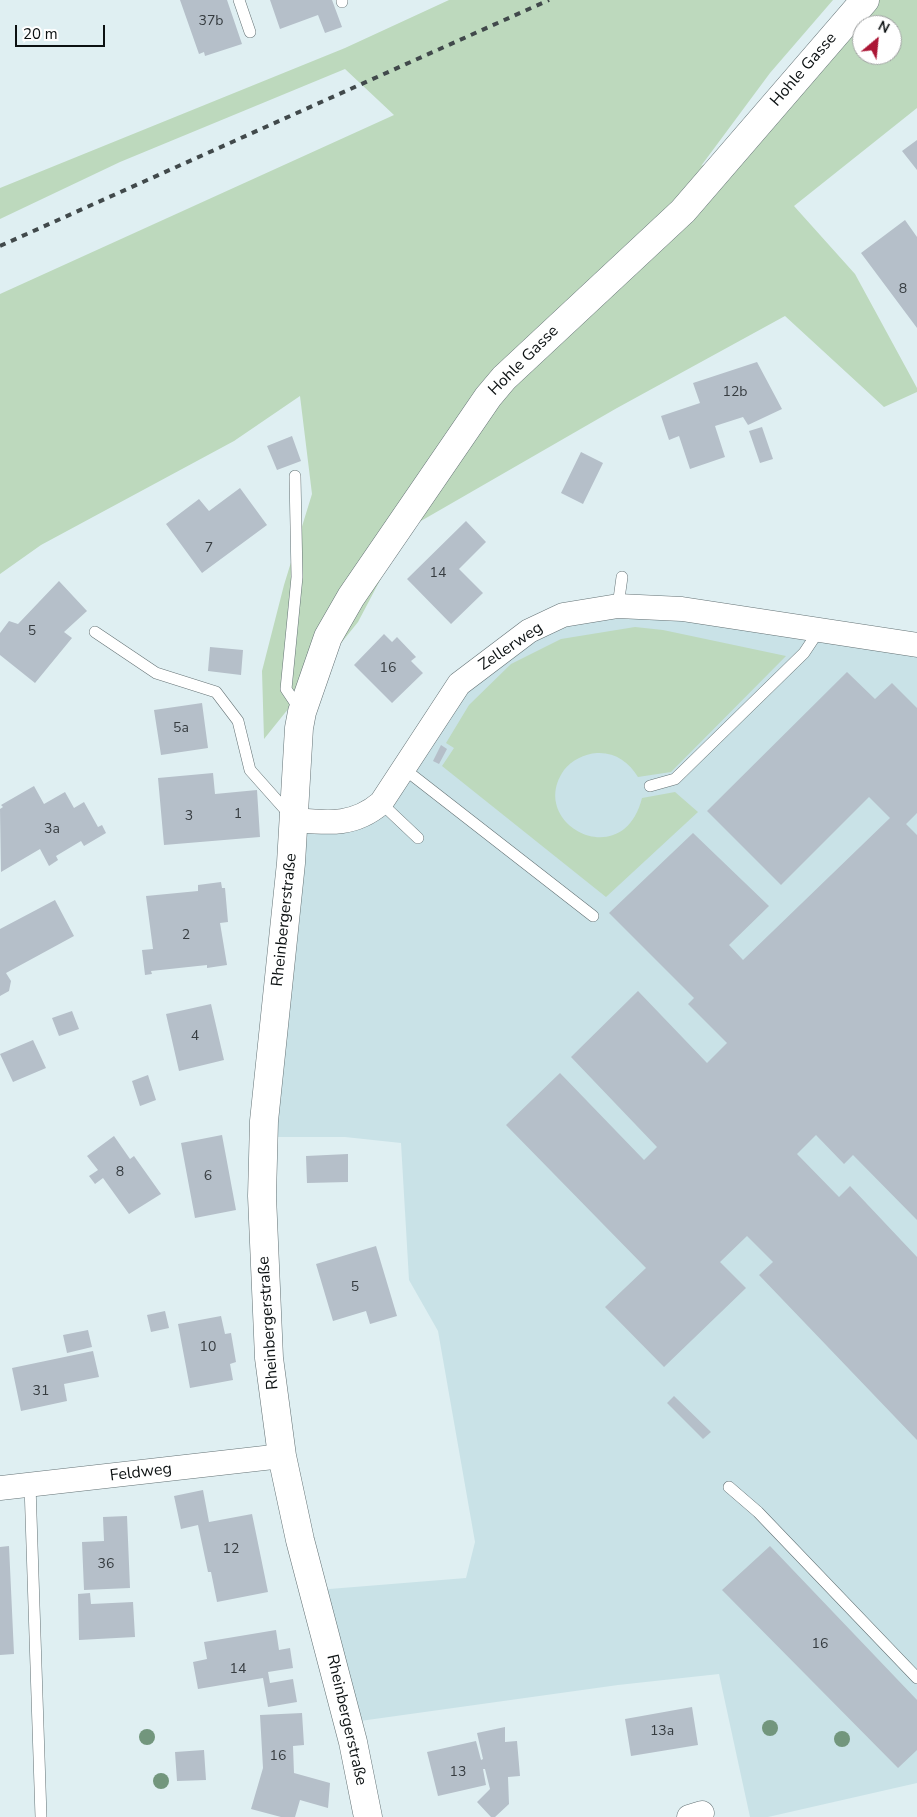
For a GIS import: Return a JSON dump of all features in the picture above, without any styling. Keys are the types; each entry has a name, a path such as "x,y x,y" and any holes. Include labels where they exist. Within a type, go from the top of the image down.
{"street":[{"name":"Hohle Gasse","path":"295,820 299,728 302,712 328,637 350,597 504,378 683,211 865,0"},
{"name":"Zellerweg","path":"295,820 325,822 357,819 381,803 459,684 488,660 530,631 563,615 618,606 682,610 820,629 917,645"},
{"name":"Rheinbergerstraße","path":"295,820 264,1121 262,1196 269,1358 282,1456 300,1540 353,1742 368,1817"},
{"name":"Feldweg","path":"0,1488 282,1456"}],"lane":[{"path":"239,0 250,32"},
{"path":"295,476 296,577 286,689 302,712"},
{"path":"618,606 622,578"},
{"path":"650,786 675,779 804,653 820,629"},
{"path":"95,632 156,673 216,692 238,721 250,770 295,820"},
{"path":"403,768 594,916"},
{"path":"381,803 418,838"},
{"path":"30,1485 41,1817"},
{"path":"729,1487 758,1512 917,1678"}],"shaded area":[{"path":"617,607 917,647 917,1783 768,1817 750,1817 719,1674 618,1685 353,1722 317,1590 466,1578 475,1542 438,1331 409,1280 401,1143 345,1137 274,1137 296,822 358,821 460,686 530,632"}],"green space":[{"path":"449,0 833,0 770,73 701,166 736,148 865,0 917,0 917,108 794,206 855,274 917,388 917,392 884,407 785,316 617,408 407,529 358,622 264,739 262,671 284,585 312,494 300,396 234,441 41,545 0,574 0,294 394,115 345,69 120,162 0,219 0,188 345,48"},
{"path":"635,627 663,630 786,656 671,772 638,777 621,759 604,753 579,758 564,770 556,790 557,808 567,823 582,833 599,837 616,834 632,821 642,798 675,792 698,812 606,897 442,766 454,748 446,743 469,705 511,664 561,639"}],"building":[{"path":"180,0 227,0 242,44 205,56 204,52 199,54"},
{"path":"270,0 332,0 342,27 325,33 318,15 280,29"},
{"path":"917,140 917,170 902,151"},
{"path":"905,220 917,237 917,328 861,253"},
{"path":"757,362 782,409 748,425 743,417 715,426 725,457 690,469 679,436 669,440 661,416 700,403 693,383"},
{"path":"762,427 773,459 760,463 749,431"},
{"path":"292,436 301,461 277,470 267,446"},
{"path":"581,452 603,463 583,504 561,493"},
{"path":"240,488 267,525 202,573 166,524 199,499 209,511"},
{"path":"466,521 486,542 459,569 483,593 451,624 407,579"},
{"path":"59,581 87,611 64,632 72,638 35,683 0,655 0,633 9,621 18,624"},
{"path":"384,634 392,642 397,637 416,657 411,661 423,673 392,703 354,665"},
{"path":"210,647 243,650 241,675 208,671"},
{"path":"847,672 875,699 892,683 917,708 917,813 906,824 917,835 917,1220 853,1155 844,1164 816,1135 797,1154 839,1197 850,1186 917,1257 917,1440 759,1275 773,1262 747,1236 720,1262 746,1288 664,1367 605,1307 646,1268 506,1125 560,1073 644,1160 657,1147 571,1057 638,991 707,1063 727,1043 688,1004 694,998 609,913 693,833 769,906 729,945 743,960 890,818 869,797 781,885 707,811"},
{"path":"202,703 208,748 161,755 154,710"},
{"path":"441,745 447,749 439,764 433,761"},
{"path":"213,773 215,794 257,790 260,837 164,845 158,778"},
{"path":"34,786 44,804 65,792 74,808 84,802 98,827 102,825 106,833 84,846 81,841 56,856 58,860 49,866 40,849 1,872 0,809 3,807 1,805"},
{"path":"221,882 222,888 225,888 228,922 220,923 227,965 207,968 207,965 151,971 152,974 145,975 142,950 153,949 146,896 198,891 198,885"},
{"path":"55,900 74,936 6,973 11,981 9,991 0,996 0,929"},
{"path":"211,1004 224,1060 179,1071 166,1014"},
{"path":"72,1011 79,1029 59,1036 52,1018"},
{"path":"33,1040 46,1068 13,1082 0,1054"},
{"path":"148,1075 156,1100 140,1106 132,1081"},
{"path":"222,1135 236,1210 195,1218 181,1143"},
{"path":"114,1136 130,1159 134,1156 161,1194 129,1214 103,1178 95,1184 89,1176 98,1170 87,1156"},
{"path":"348,1154 348,1182 307,1183 306,1156"},
{"path":"376,1246 397,1316 370,1324 366,1311 333,1321 316,1264"},
{"path":"165,1311 169,1328 151,1332 147,1315"},
{"path":"221,1316 225,1334 231,1333 236,1362 230,1364 233,1380 190,1388 178,1324"},
{"path":"88,1330 92,1347 67,1353 63,1335"},
{"path":"93,1351 99,1377 64,1384 67,1401 21,1411 12,1368"},
{"path":"674,1396 711,1432 703,1439 667,1403"},
{"path":"203,1490 209,1522 252,1514 268,1592 217,1602 211,1572 208,1572 198,1525 181,1529 174,1496"},
{"path":"127,1516 130,1588 84,1590 82,1542 104,1541 103,1517"},
{"path":"9,1546 14,1654 0,1655 0,1547"},
{"path":"770,1546 917,1700 917,1750 898,1768 722,1590"},
{"path":"90,1593 91,1604 133,1602 135,1637 79,1640 78,1594"},
{"path":"276,1630 279,1650 290,1648 293,1668 268,1672 270,1683 293,1679 297,1702 268,1707 263,1678 198,1689 193,1662 207,1659 204,1642"},
{"path":"692,1707 698,1745 631,1756 625,1719"},
{"path":"302,1713 304,1745 293,1746 294,1773 330,1783 328,1808 300,1800 295,1817 281,1817 251,1809 263,1768 260,1715"},
{"path":"505,1727 505,1742 517,1741 520,1776 508,1777 509,1804 495,1817 491,1817 477,1802 490,1789 485,1769 483,1769 486,1785 438,1796 427,1752 476,1741 481,1760 483,1759 477,1733"},
{"path":"204,1750 206,1780 177,1781 175,1752"}],"railway":[{"path":"0,246 549,0"}]}
